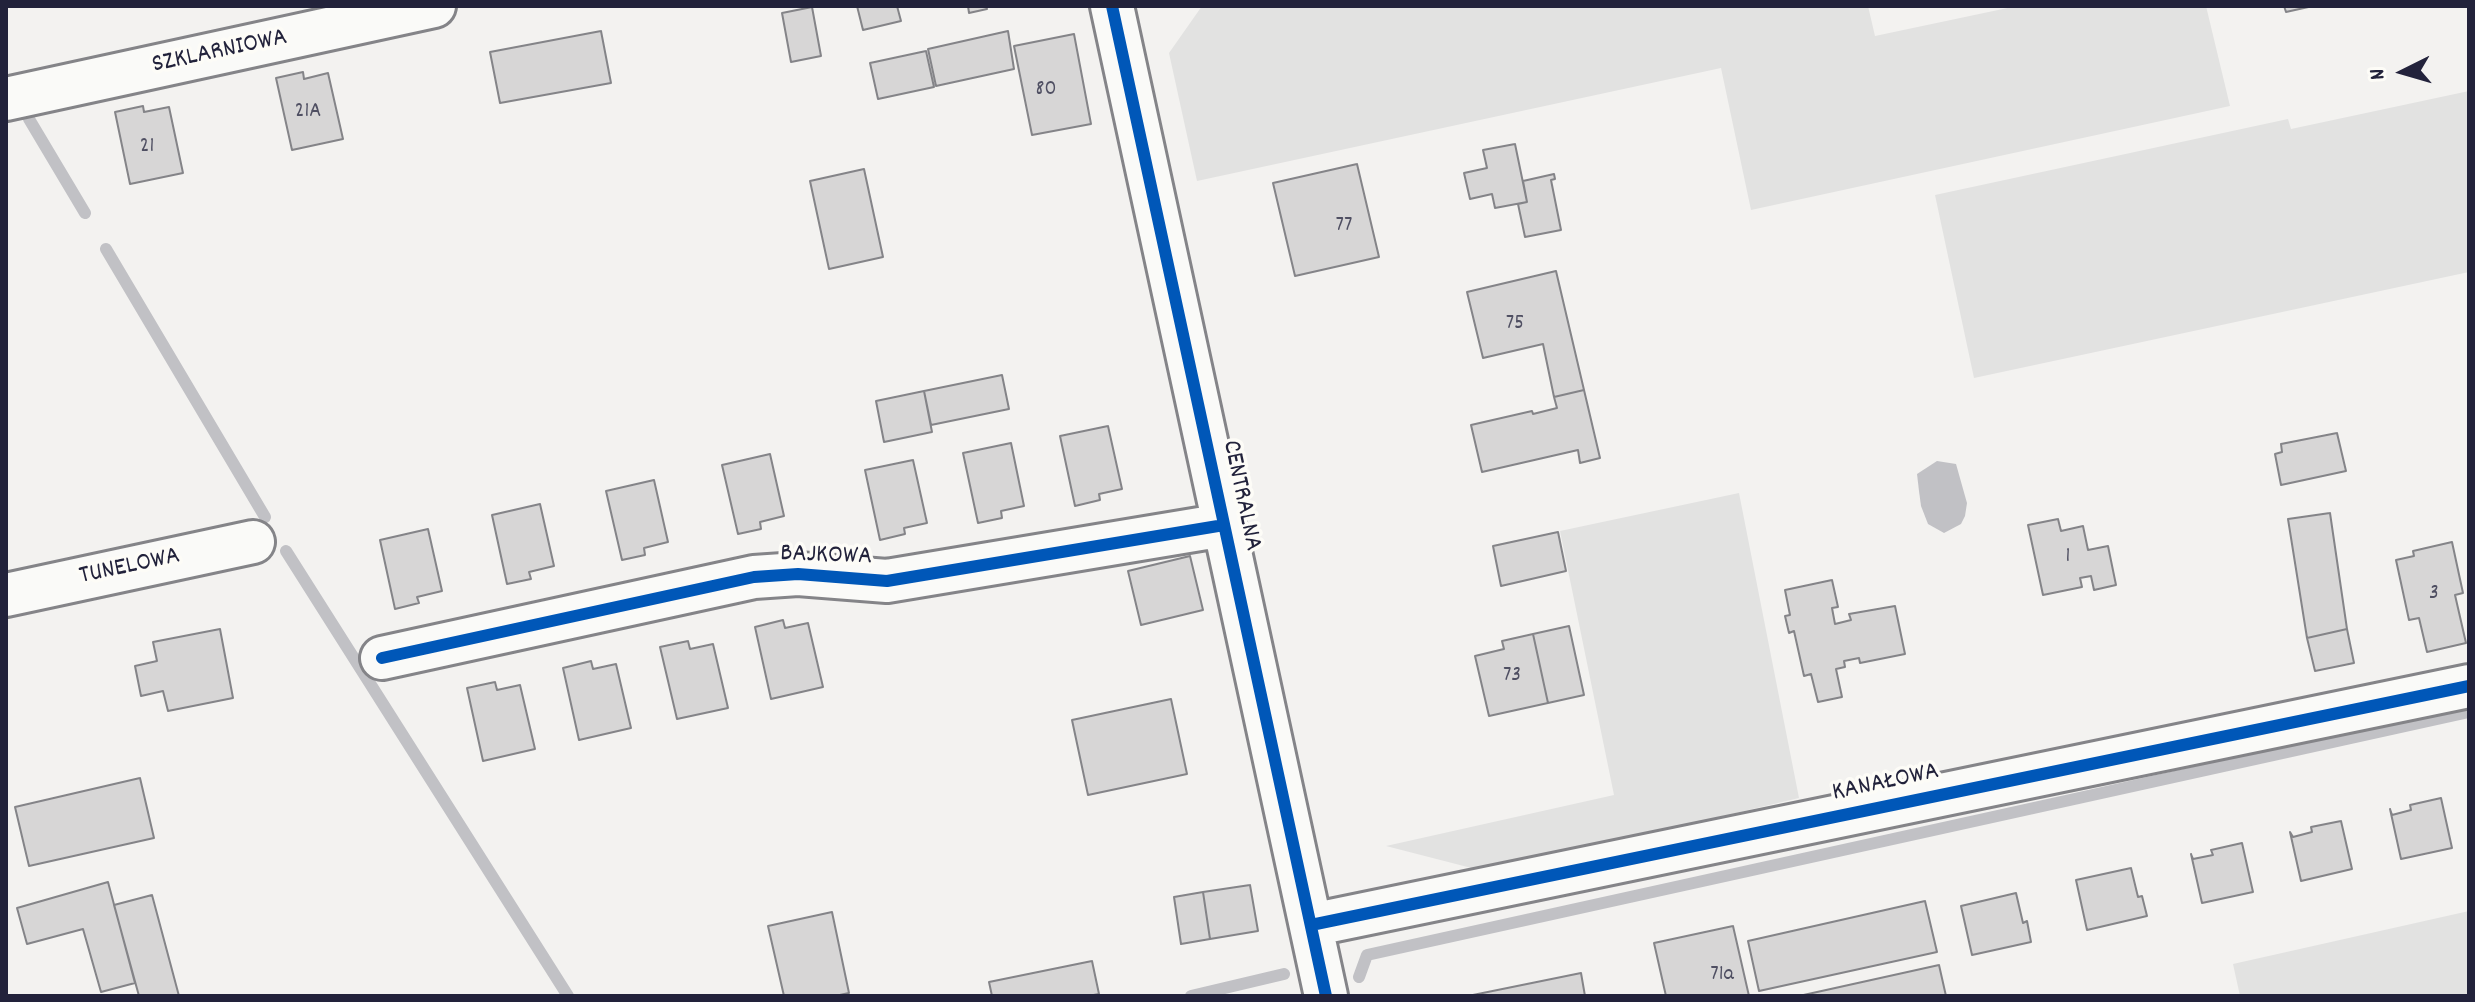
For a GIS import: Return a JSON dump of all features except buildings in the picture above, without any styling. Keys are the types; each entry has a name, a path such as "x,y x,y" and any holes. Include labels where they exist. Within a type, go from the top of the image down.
{"street":[{"name":"SZKLARNIOWA","path":"6,99 434,6"},
{"name":"CENTRALNA","path":"1120,8 1224,525 1326,996"},
{"name":"BAJKOWA","path":"382,658 754,577 798,574 887,581 1224,525"},
{"name":"TUNELOWA","path":"6,595 253,542"},
{"name":"KANAŁOWA","path":"1311,925 2469,686"}],"shaded area":[{"path":"1202,6 1868,6 1875,36 2017,6 2206,6 2230,106 1751,210 1721,68 1197,181 1169,53"},
{"path":"2469,91 2469,272 1974,378 1935,195 2288,119 2291,129"},
{"path":"1937,461 1956,464 1967,503 1961,524 1944,533 1928,524 1921,506 1917,474"},
{"path":"1739,493 1799,798 1487,872 1386,846 1614,795 1560,531"},
{"path":"2469,911 2469,996 2240,996 2233,964"}],"waterway":[{"path":"29,119 85,213"},
{"path":"106,249 265,517"},
{"path":"286,551 568,996"},
{"path":"1359,977 1367,955 2469,712"},
{"path":"1191,996 1284,974"}],"cycle path":[{"path":"1112,6 1326,996"},
{"path":"382,658 754,577 798,574 887,581 1224,525"},
{"path":"1311,925 2469,686"}]}
